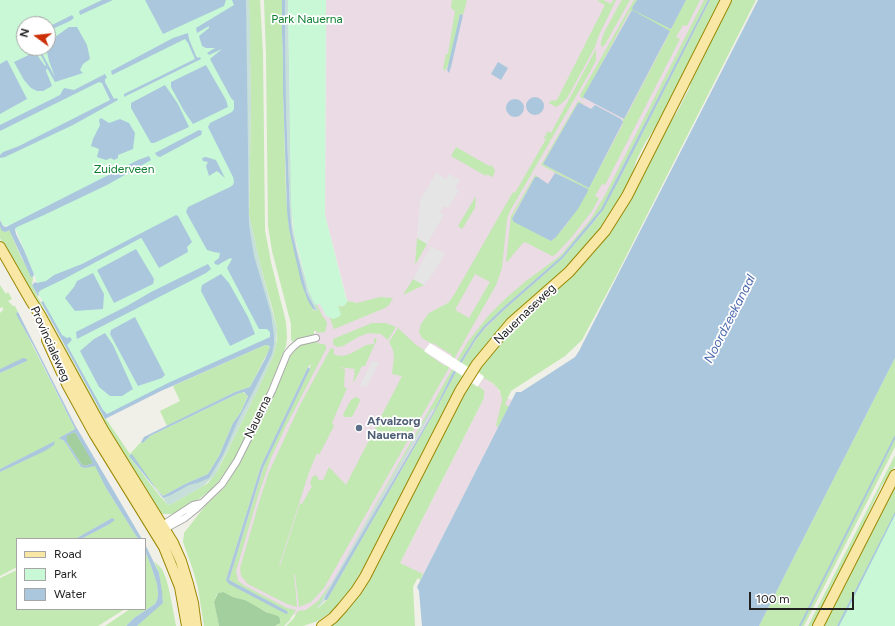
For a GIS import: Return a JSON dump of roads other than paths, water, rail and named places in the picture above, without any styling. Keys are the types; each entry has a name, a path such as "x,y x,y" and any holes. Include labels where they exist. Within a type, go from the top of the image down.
{"main road":[{"name":"Nauernaseweg","path":"322,626 333,618 342,608 362,581 460,391 477,364 511,323 569,272 605,231 627,196 726,0"},
{"name":"Provincialeweg","path":"0,246 31,301 67,384 92,430 161,528 181,561 193,603 196,626"},
{"path":"818,626 895,475"},
{"name":"Provincialeweg","path":"161,528 164,547 176,575 184,605 187,626"}],"street":[{"name":"Nauerna","path":"161,528 190,514 222,484 233,468 272,390 287,354 299,342 316,338"}],"water":[{"path":"102,0 113,0 80,15 79,11"},
{"path":"145,0 226,0 224,6 163,34"},
{"path":"232,0 246,0 249,225 254,256 271,314 274,344 272,354 237,423 223,455 209,478 189,485 163,498 129,456 132,454 157,490 163,496 208,474 219,456 233,423 241,412 248,396 244,392 150,436 143,443 141,442 144,437 235,392 250,387 270,347 265,345 161,391 105,419 41,302 43,301 62,335 67,338 70,337 72,340 67,345 103,410 107,414 168,383 270,337 270,332 267,329 259,329 227,268 232,259 230,258 218,265 215,264 214,262 219,258 220,253 207,250 186,212 188,207 230,187 234,182 233,177 208,127 210,123 232,112 234,109 234,101 210,59 222,49 209,55 207,53 215,48 206,48 202,46 199,36 209,28 209,26 197,33 196,28 234,5"},
{"path":"282,0 285,0 286,107 292,232 307,293 316,310 313,309 308,301 301,282 289,229 287,211"},
{"path":"637,0 686,0 671,29 633,10 632,8"},
{"path":"708,0 710,0 603,210 562,259 506,308 476,339 327,600 325,600 325,597 435,409 452,374 476,336 483,327 505,306 561,257 601,209"},
{"name":"Noordzeekanaal","path":"758,0 895,0 895,358 759,626 422,626 419,591 417,587 516,392 521,392 552,372 575,357 579,351"},
{"path":"632,10 670,31 624,119 583,97"},
{"path":"460,14 463,15 449,73 447,70"},
{"path":"72,15 74,18 56,27 56,23"},
{"path":"69,27 77,27 87,45 90,59 83,64 80,70 83,73 55,82 47,68 46,71 52,86 43,91 37,91 31,88 24,80 14,62 27,56 38,56 45,66 46,65 41,56 43,56 55,77 48,56 56,56 56,36"},
{"path":"188,33 196,56 198,58 200,57 201,59 124,97 124,94 195,59 188,43 185,39 112,75 111,71 173,38"},
{"path":"7,60 27,99 0,114 0,64"},
{"path":"498,62 508,68 501,80 491,74"},
{"path":"206,65 226,100 228,107 193,124 171,87 171,82"},
{"path":"105,74 107,78 105,79 105,82 114,99 117,98 118,100 73,125 0,158 0,155 3,152 19,146 110,100 102,83 99,82 0,131 0,125 60,95 64,88 74,90"},
{"path":"165,85 178,104 189,127 151,143 131,108 131,103"},
{"path":"531,97 539,97 544,102 542,113 539,115 531,115 526,110 526,102"},
{"path":"511,99 519,99 524,104 522,115 519,117 511,117 506,112 506,104"},
{"path":"578,103 591,109 595,105 621,119 623,122 589,188 543,164"},
{"path":"101,118 109,123 120,119 129,123 135,133 133,149 118,155 118,158 114,160 111,158 106,160 97,157 99,149 91,146 100,125 99,120"},
{"path":"199,130 202,131 201,135 160,157 155,153"},
{"path":"149,156 151,160 107,185 15,229 34,274 33,277 31,277 9,230 6,232 2,231 0,227 0,220 3,226 6,227 138,160"},
{"path":"206,157 216,160 225,178 217,171 209,176 206,166 208,162 203,161 202,158"},
{"path":"555,173 588,189 588,191 578,209 556,237 551,241 514,222 512,219 535,177 538,177 548,184"},
{"path":"176,215 178,216 192,242 187,247 188,252 159,268 141,238 41,290 38,293 38,296 32,285 35,282 46,281 54,275 82,264"},
{"path":"136,249 154,279 153,284 114,303 97,270"},
{"path":"208,264 211,269 206,273 77,339 76,332 151,292"},
{"path":"93,273 104,294 103,309 75,311 65,298 77,281"},
{"path":"221,274 229,283 248,317 255,334 230,346 201,291 202,285"},
{"path":"18,312 75,425 141,538 137,538 106,488 95,466 85,468 81,467 65,442 59,438 75,429 16,313","holes":["75,432 93,463 85,466 82,465 67,442 67,436"]},
{"path":"135,317 165,375 162,378 138,386 110,334 111,330"},
{"path":"105,333 113,345 133,389 122,396 110,396 99,387 80,351 94,339"},
{"path":"23,358 27,359 27,361 0,373 0,369"},
{"path":"308,367 310,369 263,468 229,580 287,611 288,613 286,614 229,584 226,580 261,466"},
{"path":"55,441 54,445 45,451 0,472 0,469"},
{"path":"895,512 895,515 847,611 839,626 837,626"},
{"path":"112,518 115,520 83,538 77,538"},
{"path":"146,546 159,573 163,603 137,626 126,626 134,618 155,604 157,600 157,584 146,553"}],"waterway":[{"path":"800,626 895,437"}],"place":[{"name":"Afvalzorg Nauerna","path":"359,428"}],"park label":[{"name":"Park Nauerna","path":"307,19"},
{"name":"Zuiderveen","path":"124,169"}]}
